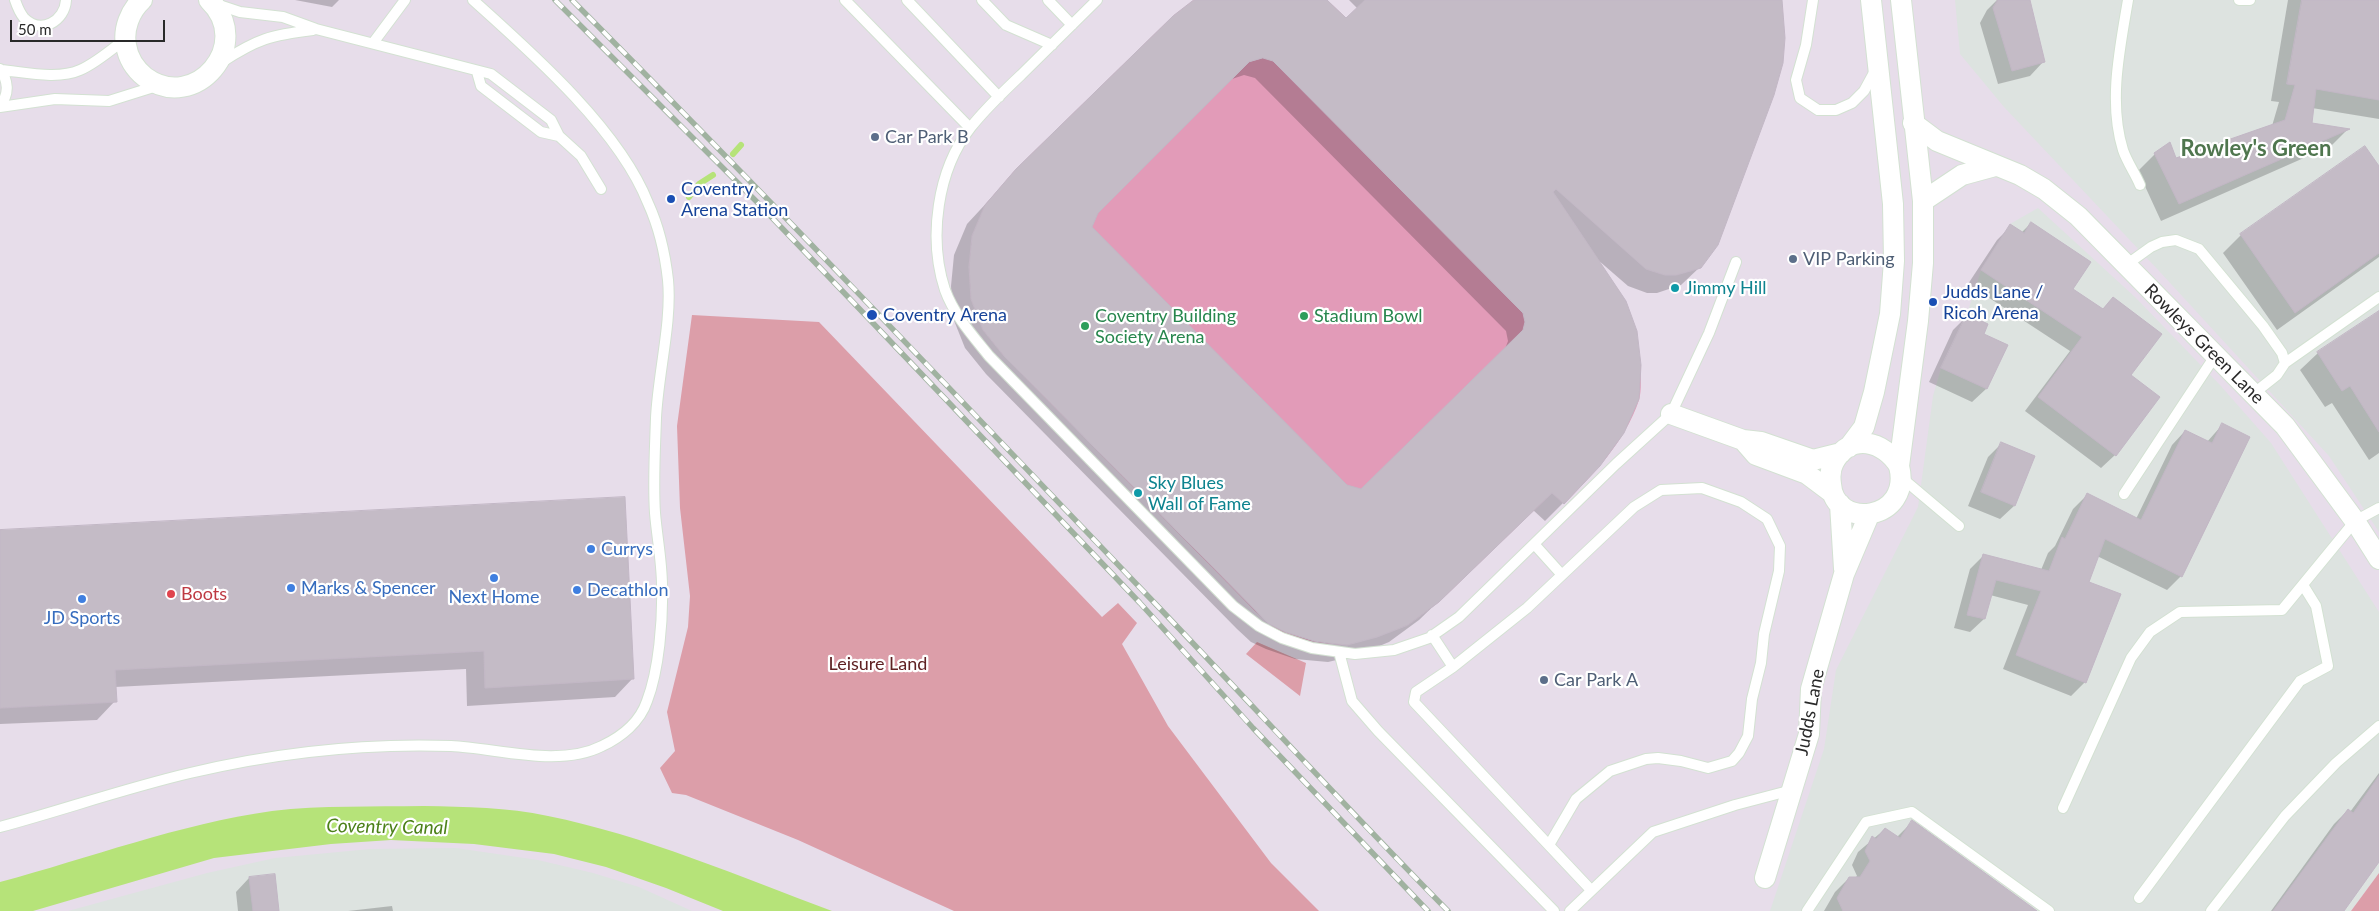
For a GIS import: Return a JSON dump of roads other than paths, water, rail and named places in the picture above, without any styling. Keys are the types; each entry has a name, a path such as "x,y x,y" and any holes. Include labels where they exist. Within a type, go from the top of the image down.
{"street":[{"path":"1836,498 1830,474 1834,462 1864,426 1874,392 1890,314 1894,261 1893,204 1871,0"},
{"path":"141,1 129,19 126,39 128,53 138,70 147,78 161,85 176,87 190,85 204,79 217,65 223,53 225,33 223,19 211,2"},
{"path":"1743,440 1756,455 1807,474 1859,514 1870,515 1889,506 1900,489 1900,472 1923,264 1923,201 1901,1"},
{"name":"Rowleys Green Lane","path":"1913,123 1937,141 2020,175 2044,189 2078,216 2285,426 2301,445 2355,521 2379,559"},
{"path":"1923,201 1962,175 1995,166"},
{"path":"1671,414 1743,440 1761,442 1813,460 1861,443 1878,446 1893,456 1900,472"},
{"name":"Judds Lane","path":"1836,498 1844,574"},
{"name":"Judds Lane","path":"1765,878 1809,734 1812,689 1844,574 1870,515"}],"lane":[{"path":"15,0 24,18 41,26 53,24 60,18 66,9 66,0"},
{"path":"373,43 405,0"},
{"path":"0,827 188,773 228,764 314,752 427,746 492,749 548,756 576,755 588,752 612,741 628,729 643,711 648,701 658,658 662,586 655,510 656,418 660,363 668,315 668,284 659,230 632,169 615,145 544,67 472,0"},
{"path":"846,0 970,128"},
{"path":"907,0 999,97"},
{"path":"982,0 1006,24 1052,45"},
{"path":"1048,0 1072,24"},
{"path":"1097,0 970,128 954,155 942,189 937,222 939,263 946,291 963,324 989,356 1233,606 1259,626 1282,638 1312,648 1355,654 1394,650 1432,635 1459,617 1616,464 1671,414 1708,333 1736,262"},
{"path":"1813,0 1806,46 1796,80 1800,98 1818,110 1836,110 1852,102 1864,91 1878,65"},
{"path":"2128,0 2116,86 2117,126 2124,151 2140,185"},
{"path":"2239,0 2250,1"},
{"path":"211,2 240,12 283,17 316,29 477,72 491,74 551,120 559,136 581,156 601,189"},
{"path":"217,65 248,45 275,34 316,29"},
{"path":"0,106 6,93 7,85 1,70 55,74 78,71 96,61 126,39"},
{"path":"477,72 481,86 541,132 559,136"},
{"path":"0,106 55,99 109,101 161,85"},
{"path":"2126,265 2151,247 2162,242 2176,240 2199,249 2263,326 2282,353 2285,363"},
{"path":"2253,394 2277,375 2285,363 2379,298"},
{"path":"2124,494 2215,356"},
{"path":"1900,472 1959,526"},
{"path":"1549,845 1576,799 1610,771 1646,759 1658,758 1681,761 1708,768 1732,760 1748,736 1752,699 1761,663 1764,634 1777,587 1780,546 1767,520 1741,502 1702,488 1660,490 1634,507 1527,608 1453,667 1416,692 1414,702 1549,845 1592,890"},
{"path":"2063,808 2131,658 2150,632 2180,612 2282,610 2355,521 2379,508"},
{"path":"1535,545 1562,575"},
{"path":"2140,898 2300,681 2328,666 2316,606 2303,585"},
{"path":"1432,635 1453,667"},
{"path":"1338,652 1352,701 1378,731 1554,911"},
{"path":"2211,911 2285,816 2336,763 2379,726"},
{"path":"1570,911 1653,832 1735,805 1792,790"},
{"path":"1807,911 1866,822 1912,812 2049,911"}],"water":[{"name":"Coventry Canal","path":"424,806 517,811 584,824 656,845 832,911 723,911 606,867 554,854 474,844 391,840 331,844 214,858 33,911 0,911 0,882 203,824 291,809"}],"waterway":[{"path":"733,154 741,145"},
{"path":"689,197 699,184 713,175"}],"railway":[{"path":"555,0 757,202 850,299 1140,603 1253,728 1428,911"},
{"path":"572,0 717,147 1448,911"}],"place":[{"name":"Car Park B","path":"875,137"},
{"name":"Coventry Arena Station","path":"671,199"},
{"name":"VIP Parking","path":"1793,259"},
{"name":"Jimmy Hill","path":"1675,288"},
{"name":"Judds Lane / Ricoh Arena","path":"1933,302"},
{"name":"Coventry Arena","path":"872,315"},
{"name":"Stadium Bowl","path":"1304,316"},
{"name":"Coventry Building Society Arena","path":"1085,326"},
{"name":"Sky Blues Wall of Fame","path":"1138,493"},
{"name":"Currys","path":"591,549"},
{"name":"Next Home","path":"494,578"},
{"name":"Marks & Spencer","path":"291,588"},
{"name":"Decathlon","path":"577,590"},
{"name":"Boots","path":"171,594"},
{"name":"JD Sports","path":"82,599"},
{"name":"Car Park A","path":"1544,680"}],"district":[{"name":"Rowley's Green","path":"2256,149"}],"park label":[{"name":"Leisure Land","path":"878,664"}]}
